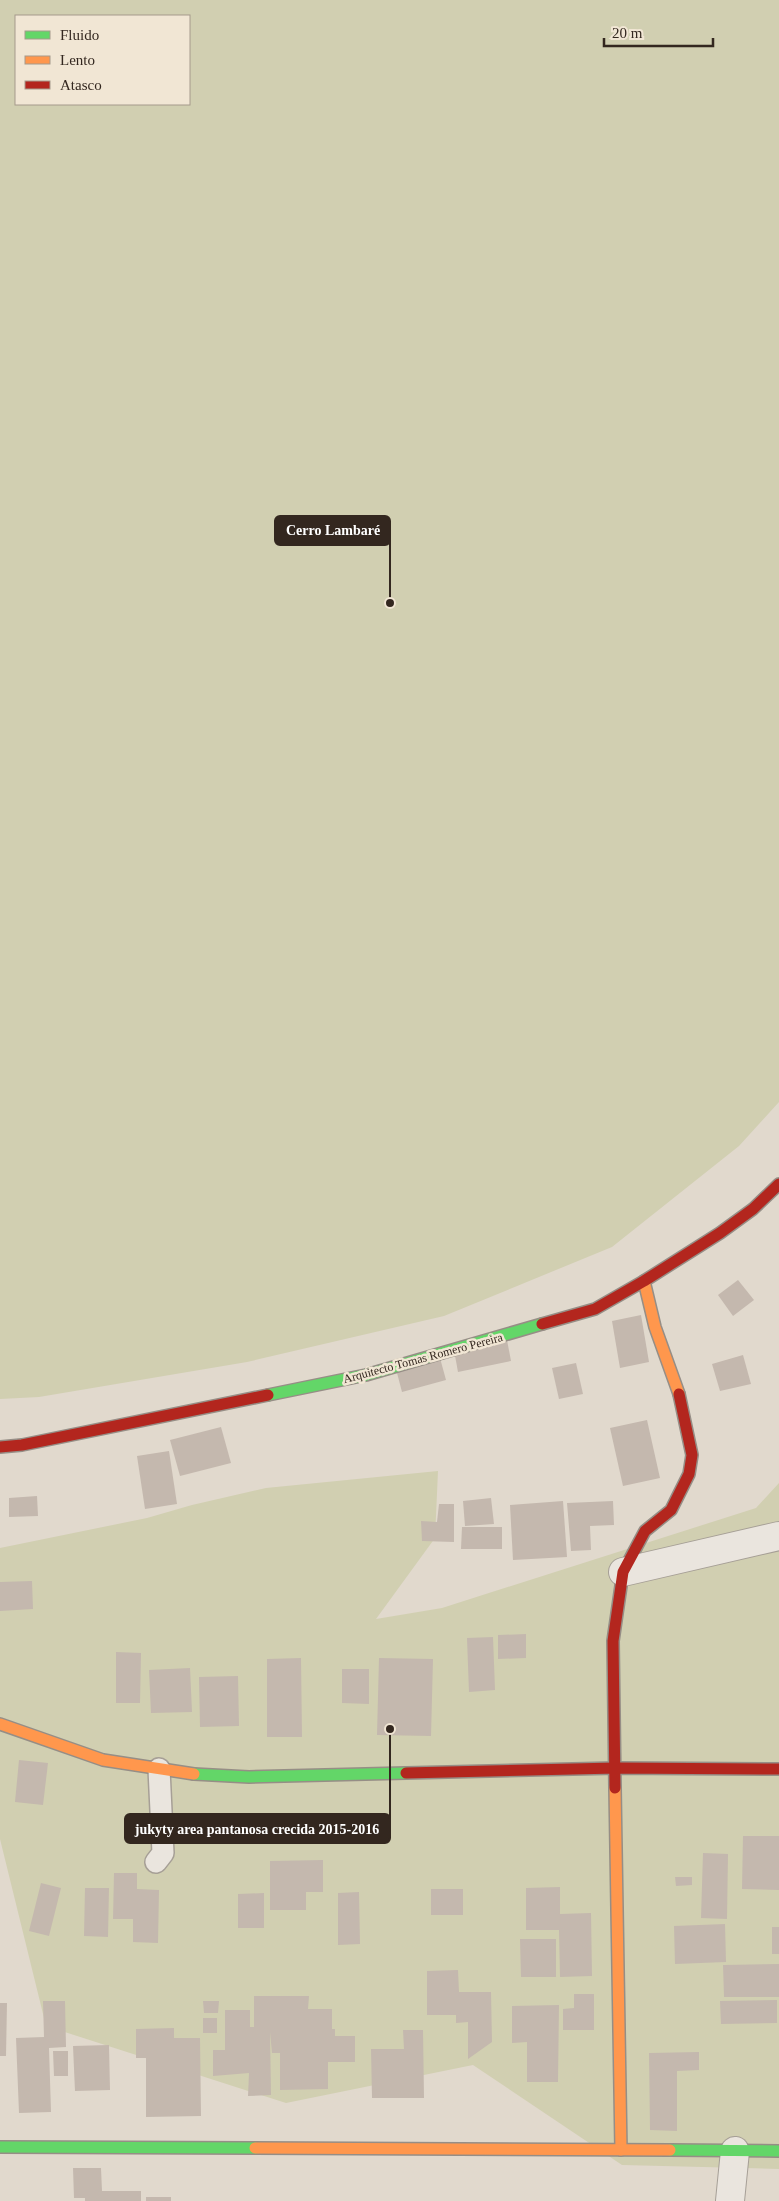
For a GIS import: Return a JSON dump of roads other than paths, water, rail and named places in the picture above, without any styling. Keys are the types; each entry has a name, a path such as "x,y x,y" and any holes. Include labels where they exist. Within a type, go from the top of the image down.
{"street":[{"name":"Arquitecto Tomas Romero Pereira","path":"0,1447 31,1443 366,1375 595,1309 644,1282 720,1233 753,1209 779,1184"},
{"path":"621,2150 613,1641 623,1572 645,1531 671,1510 689,1474 692,1455 681,1401 655,1327 644,1282"},
{"path":"623,1572 779,1536"},
{"path":"0,1724 103,1760 159,1769 176,1774 250,1777 616,1768 779,1769"},
{"path":"0,2147 779,2150"},
{"path":"730,2201 735,2151"}],"lane":[{"path":"156,1862 163,1853 159,1769"}],"place":[{"name":"Cerro Lambaré","path":"390,603"},
{"name":"jukyty area pantanosa crecida 2015-2016","path":"390,1729"}]}
